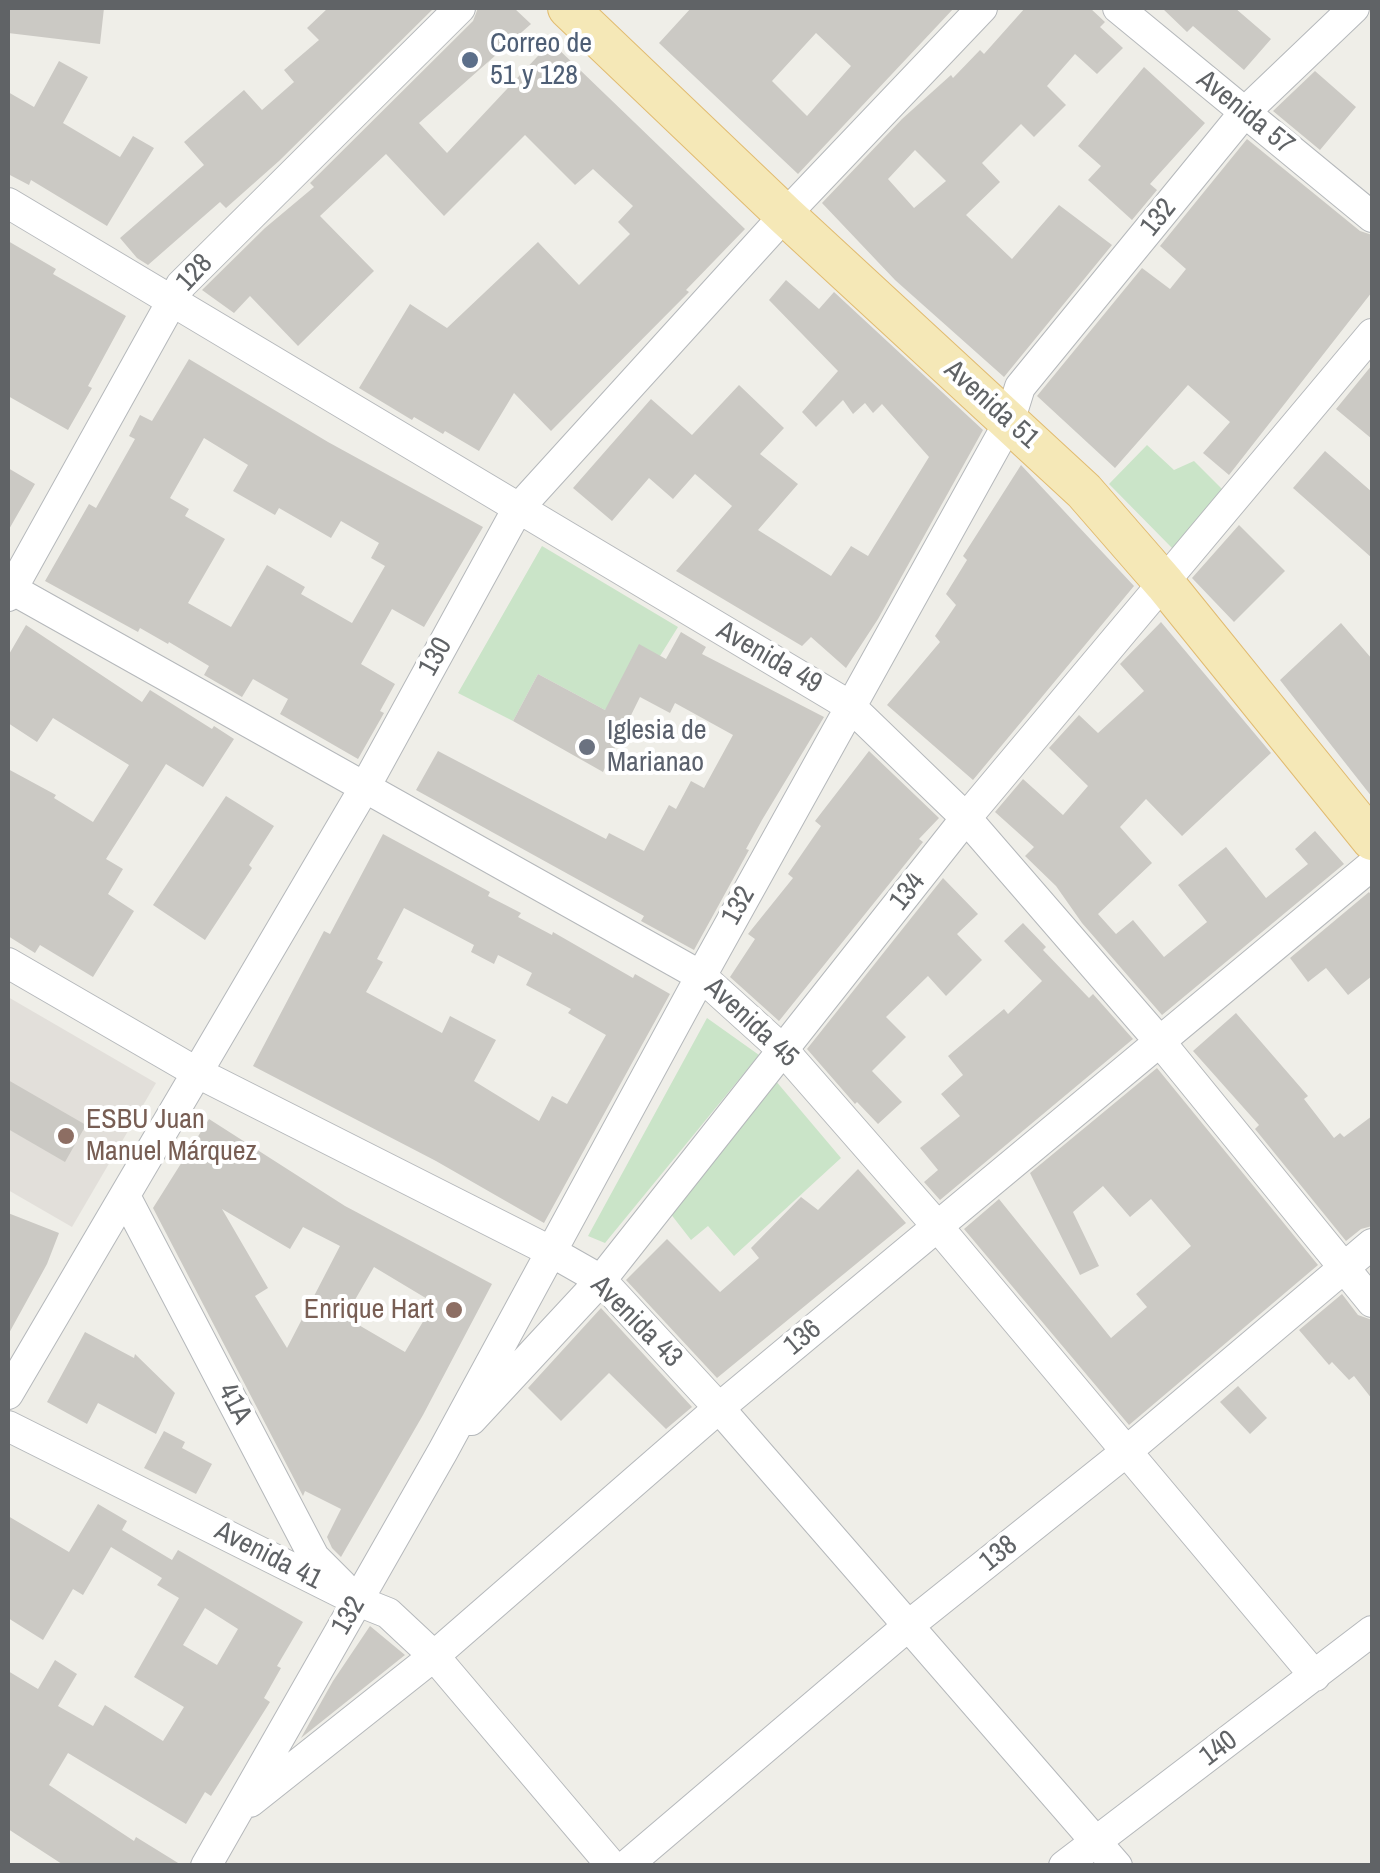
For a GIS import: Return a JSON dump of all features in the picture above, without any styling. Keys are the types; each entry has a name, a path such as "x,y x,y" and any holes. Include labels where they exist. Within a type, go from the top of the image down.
{"main road":[{"name":"Avenida 51","path":"568,8 785,216 1084,491 1165,584 1372,840"}],"street":[{"name":"128","path":"9,591 180,285 460,8"},
{"name":"130","path":"8,1394 365,787 517,510 785,216 982,8"},
{"name":"Avenida 57","path":"1118,8 1244,113 1370,209"},
{"name":"132","path":"206,1866 443,1450 1009,422 1020,387 1244,113 1354,8"},
{"name":"Avenida 49","path":"8,203 850,706 966,818 1160,1043 1372,1302"},
{"name":"134","path":"443,1450 600,1280 966,818 1372,334"},
{"name":"Avenida 45","path":"9,591 701,976 784,1051 938,1227 1315,1676"},
{"name":"136","path":"236,1814 434,1656 719,1408 1372,865"},
{"name":"Avenida 43","path":"8,963 196,1072 600,1280 719,1408 1117,1866"},
{"name":"41A","path":"125,1196 314,1557 358,1601"},
{"name":"138","path":"626,1866 908,1626 1128,1452 1372,1244"},
{"name":"Avenida 41","path":"8,1426 358,1601 388,1612 434,1656 612,1866"},
{"name":"140","path":"1064,1866 1372,1632"}],"shaded area":[{"name":"ESBU Juan Manuel Márquez","path":"8,997 156,1083 72,1227 8,1190"}],"green space":[{"path":"1147,445 1174,470 1194,461 1225,492 1173,549 1109,484"},
{"path":"542,546 678,627 660,656 605,710 538,674 513,721 458,693"},
{"path":"707,1018 759,1055 605,1243 588,1236"},
{"path":"775,1080 841,1158 734,1256 708,1226 691,1240 670,1213"}],"building":[{"path":"8,8 104,8 100,44 8,33"},
{"path":"328,8 434,8 226,208 220,202 148,265 137,258 120,238 204,165 184,142 244,90 262,110 294,82 284,70 319,40 307,28"},
{"path":"478,8 514,8 531,24 419,123 447,153 551,42 745,229 686,290 689,292 551,431 514,393 479,451 445,431 443,434 414,417 412,420 359,388 410,304 447,328 538,242 579,285 630,234 618,222 633,206 593,169 575,185 525,135 444,216 386,154 320,216 374,271 298,346 250,296 234,313 202,290 314,187 310,183 473,21"},
{"path":"691,8 954,8 798,174 659,43","holes":["816,33 851,66 807,116 772,81"]},
{"path":"1025,8 1090,8 1105,22 1100,27 1123,48 1097,74 1075,54 1047,86 1066,105 1034,137 1021,124 982,163 1000,182 966,215 1012,259 1059,205 1112,245 1004,377 895,280 822,203 902,119 951,75 953,78 980,50 984,54","holes":["915,150 946,181 914,208 888,179"]},
{"path":"1162,8 1235,8 1271,39 1244,70 1193,26 1187,32"},
{"path":"59,61 88,77 63,123 120,157 133,136 154,148 107,226 31,180 29,185 8,174 8,92 34,107"},
{"path":"1144,67 1205,123 1150,184 1157,190 1132,220 1088,180 1101,166 1078,146"},
{"path":"1315,71 1356,107 1320,150 1273,111"},
{"path":"1247,139 1360,231 1372,235 1372,292 1229,475 1203,453 1230,422 1188,385 1115,468 1037,396 1142,268 1170,289 1186,269 1160,246"},
{"path":"8,241 56,269 53,274 126,316 68,430 8,396"},
{"path":"786,280 819,309 834,292 983,430 878,619 846,668 811,637 802,646 676,571 732,506 695,474 673,499 649,478 612,521 573,488 651,399 692,435 739,385 784,428 760,454 798,484 758,530 831,576 851,546 868,556 929,457 882,404 873,413 865,403 853,414 843,400 816,427 802,412 838,371 769,300"},
{"path":"189,359 328,442 483,527 424,627 392,609 361,664 395,684 358,759 280,714 288,699 253,679 242,697 204,675 209,666 169,642 140,628 138,632 45,581 89,504 96,508 135,439 129,436 140,415 152,421","holes":["204,438 248,465 233,491 275,515 279,508 331,538 341,521 379,543 371,558 385,566 352,623 301,594 305,587 267,565 231,627 188,603 225,539 185,516 189,509 170,498"]},
{"path":"1372,365 1372,439 1336,409"},
{"path":"1325,451 1372,492 1372,558 1293,488"},
{"path":"1021,465 1134,586 973,780 887,705 940,642 935,636 956,605 946,594 967,560 963,556"},
{"path":"8,468 35,484 8,531"},
{"path":"1239,525 1285,571 1234,622 1192,578"},
{"path":"1161,622 1271,753 1182,836 1146,799 1120,827 1152,863 1098,914 1116,934 1133,920 1164,957 1207,922 1178,885 1226,847 1266,898 1308,864 1295,849 1315,831 1344,864 1162,1015 1082,923 1056,886 1025,856 1034,847 995,812 1023,779 1063,815 1088,786 1049,748 1079,715 1098,733 1144,691 1120,664"},
{"path":"1341,623 1372,659 1372,797 1280,680"},
{"path":"26,625 142,702 150,690 234,739 203,787 166,764 106,859 123,869 108,894 134,911 93,977 40,945 35,953 8,936 8,769 56,795 54,798 93,822 129,765 53,718 37,742 8,723 8,656"},
{"path":"681,632 706,647 702,654 824,717 762,820 694,950 641,921 644,916 416,790 438,751 606,839 609,833 644,851 669,805 676,809 691,781 704,788 733,735 675,703 670,713 640,697 603,772 513,721 538,674 605,710 639,644 666,659"},
{"path":"869,751 939,818 779,1021 730,977 755,939 748,934 793,878 788,874 821,826 815,821"},
{"path":"226,796 274,826 205,940 153,905"},
{"path":"383,834 490,892 488,896 521,913 518,917 670,994 544,1223 436,1161 253,1066 324,931 330,934","holes":["404,908 474,945 471,952 494,964 498,955 532,973 526,985 571,1009 568,1013 606,1035 567,1104 552,1096 539,1121 474,1081 496,1040 450,1016 442,1033 366,992 383,962 377,959"]},
{"path":"943,878 978,914 957,934 982,960 946,996 928,976 886,1017 906,1037 872,1071 902,1102 878,1124 807,1049"},
{"path":"1369,892 1372,976 1348,995 1326,968 1308,982 1290,958"},
{"path":"1023,923 1046,947 1043,950 1089,998 1093,994 1133,1039 940,1200 924,1182 938,1170 920,1148 960,1116 941,1094 963,1075 948,1056 1004,1009 1008,1014 1042,981 1004,941"},
{"path":"1236,1013 1308,1096 1304,1099 1334,1138 1340,1133 1344,1137 1372,1116 1372,1226 1346,1241 1255,1129 1259,1125 1193,1051"},
{"path":"1157,1068 1318,1265 1129,1425 964,1229 999,1199 1111,1338 1147,1307 1136,1294 1191,1246 1151,1199 1130,1217 1103,1186 1073,1212 1099,1266 1080,1275 1030,1173"},
{"path":"8,1080 86,1125 65,1162 8,1129"},
{"path":"209,1119 345,1206 492,1284 423,1415 341,1557 327,1537 341,1509 305,1491 303,1496 153,1208","holes":["222,1209 290,1249 303,1227 340,1246 287,1348 255,1296 268,1288","374,1267 434,1303 405,1352 345,1317"]},
{"path":"858,1169 906,1223 717,1378 626,1280 667,1239 720,1292 759,1258 751,1248 801,1197 818,1210"},
{"path":"8,1213 59,1233 47,1264 8,1335"},
{"path":"1342,1294 1358,1315 1372,1320 1372,1399 1354,1376 1349,1380 1332,1362 1329,1365 1299,1330"},
{"path":"601,1308 692,1407 666,1429 609,1373 561,1421 528,1388"},
{"path":"85,1332 134,1358 135,1354 175,1393 156,1434 98,1403 87,1424 47,1402"},
{"path":"1238,1386 1267,1418 1250,1434 1220,1402"},
{"path":"164,1431 185,1442 182,1448 212,1464 196,1494 144,1468"},
{"path":"98,1504 127,1521 122,1530 172,1560 178,1550 303,1622 277,1666 281,1668 264,1698 270,1702 211,1796 205,1792 186,1824 68,1753 49,1785 134,1841 136,1837 183,1866 65,1866 8,1829 8,1671 38,1689 55,1660 77,1674 58,1706 93,1726 105,1705 163,1741 184,1707 134,1677 179,1598 157,1585 162,1578 111,1547 83,1595 73,1589 43,1640 8,1618 8,1516 69,1552","holes":["205,1608 238,1629 217,1665 183,1645"]},
{"path":"370,1626 405,1655 301,1738 333,1681"}],"place":[{"name":"Correo de 51 y 128","path":"470,60"},
{"name":"Iglesia de Marianao","path":"587,747"},
{"name":"ESBU Juan Manuel Márquez","path":"66,1136"},
{"name":"Enrique Hart","path":"454,1310"}]}
